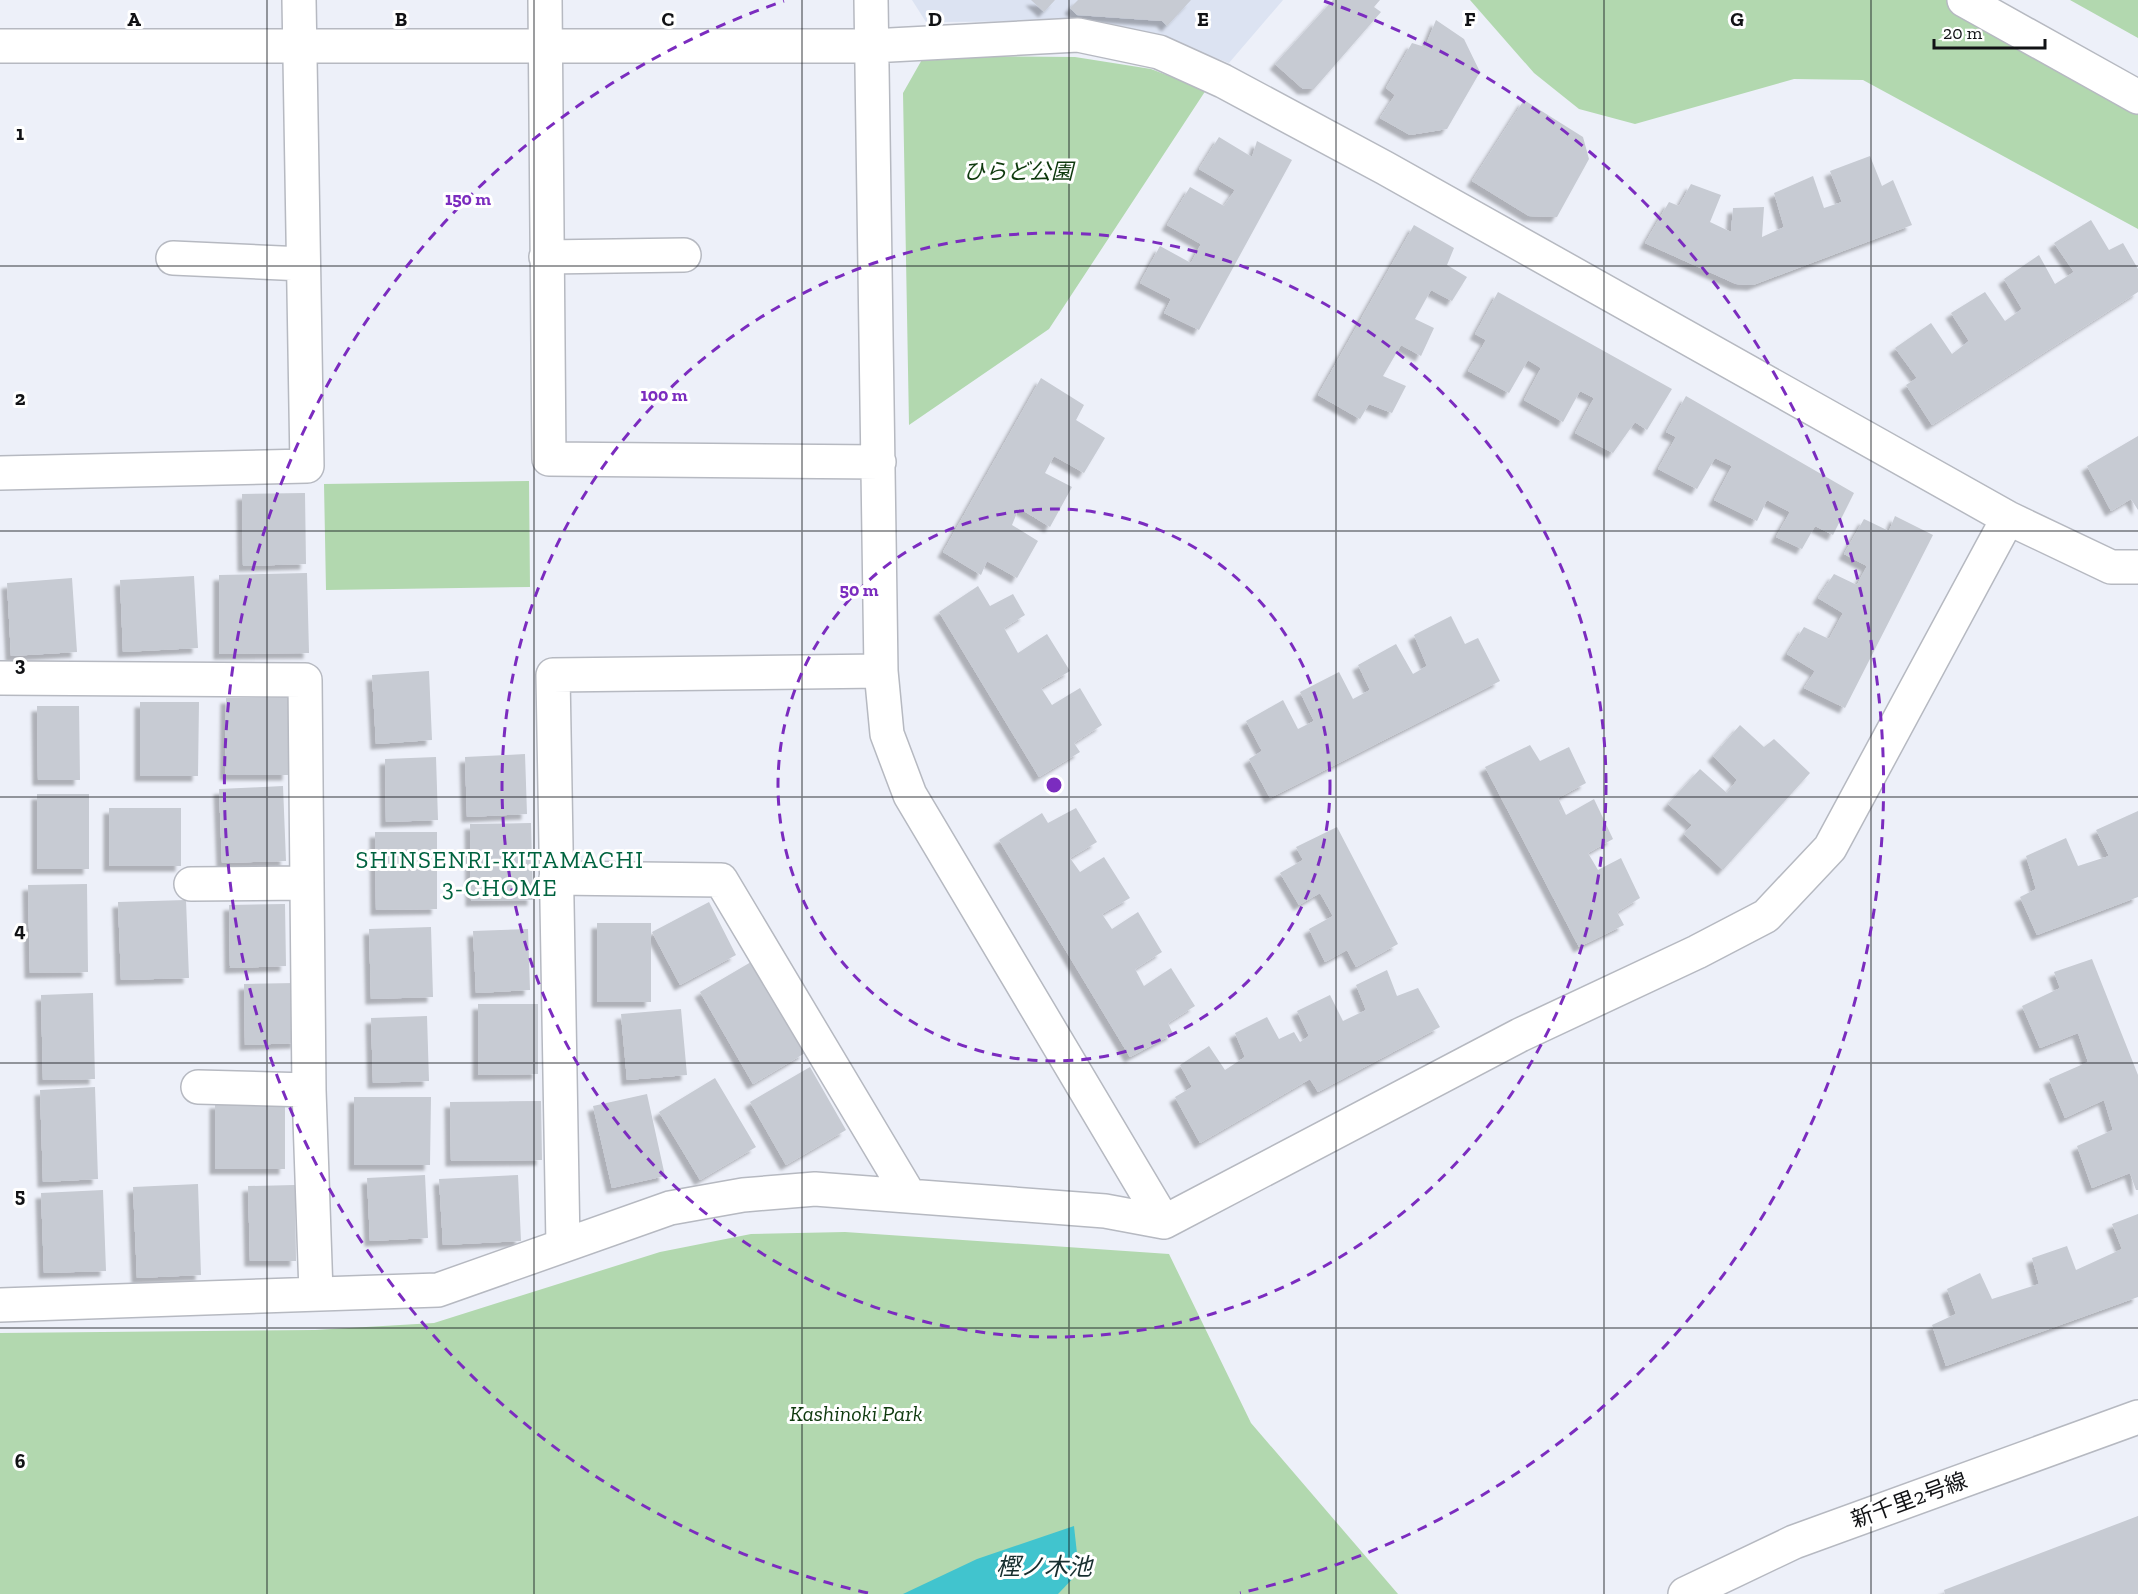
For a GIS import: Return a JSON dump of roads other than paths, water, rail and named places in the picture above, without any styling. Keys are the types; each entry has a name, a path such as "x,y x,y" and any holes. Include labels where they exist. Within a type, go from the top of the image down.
{"street":[{"path":"0,473 308,466 299,0"},
{"path":"545,0 549,459 879,462"},
{"path":"871,0 881,671 888,734 910,795 1164,1222"},
{"path":"1964,0 2138,97"},
{"path":"0,46 871,46 1078,35 1159,52 1223,81 1385,168 2008,518 2111,567 2138,567"},
{"path":"546,257 684,255"},
{"path":"173,258 303,264"},
{"path":"0,1305 438,1290 670,1208 743,1195 815,1189 1105,1211 1164,1222 1520,1035 1697,952 1766,916 1830,848 2008,518"},
{"path":"563,1245 553,675 881,671"},
{"path":"0,678 305,680 309,1090 315,1293"},
{"path":"556,878 721,880 909,1195"},
{"path":"191,884 307,883"},
{"path":"198,1087 309,1090"},
{"name":"新千里2号線","path":"1685,1594 1794,1542 2138,1417"}],"water":[{"name":"樫ノ木池","path":"1074,1526 1079,1572 1058,1594 903,1594 977,1559"}],"district":[{"name":"SHINSENRI-KITAMACHI 3-CHOME","path":"500,873"}],"park label":[{"name":"ひらど公園","path":"1018,171"},
{"name":"Kashinoki Park","path":"856,1413"}]}
